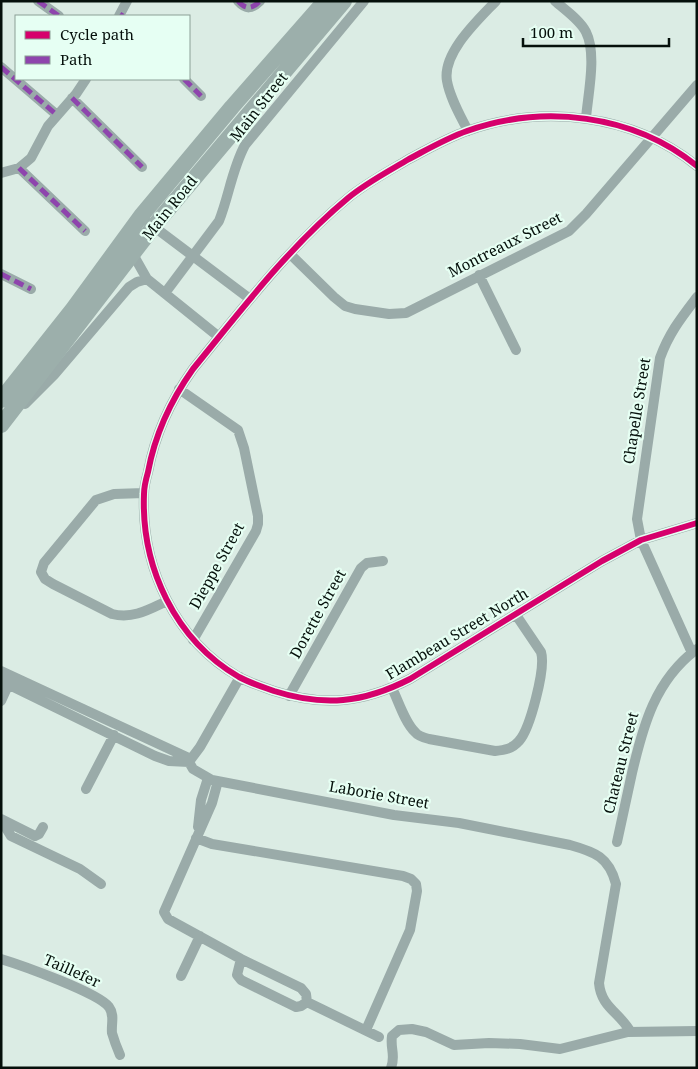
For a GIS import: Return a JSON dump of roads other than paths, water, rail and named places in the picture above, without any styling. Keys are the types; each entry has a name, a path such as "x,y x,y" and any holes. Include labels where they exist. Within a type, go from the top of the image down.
{"main road":[{"name":"Main Road","path":"2,423 128,248 140,216 325,1"},
{"name":"Main Road","path":"1,400 73,308 128,248 154,226 344,1"}],"street":[{"path":"38,1 58,15"},
{"path":"121,15 127,1"},
{"path":"238,1 244,6 252,8 260,1"},
{"name":"Main Street","path":"165,293 219,221 233,172 245,145 364,1"},
{"path":"468,131 447,81 449,61 457,47 496,1"},
{"path":"555,1 586,32 591,60 586,118"},
{"path":"1,68 15,80"},
{"path":"15,80 57,115"},
{"path":"1,173 19,168 31,158 42,134 85,80"},
{"path":"185,80 201,96"},
{"name":"Montreaux Street","path":"290,254 334,297 346,306 355,310 390,314 406,313 569,231 586,214 697,85"},
{"path":"72,98 142,167"},
{"name":"Flambeau Street North","path":"697,166 669,147 626,128 586,118 560,116 506,121 468,131 440,143 392,169 349,197 290,254 219,337 179,389 161,425 150,458 144,493 149,552 155,575 166,601 193,640 212,658 240,677 289,696 331,702 374,695 392,688 516,615 602,561 641,540 697,523"},
{"path":"19,168 85,231"},
{"path":"140,216 194,255 250,300"},
{"path":"128,248 147,279 219,337"},
{"path":"1,274 31,290"},
{"path":"479,276 516,350"},
{"name":"Main Road","path":"2,423 54,376 129,287 147,279"},
{"name":"Chapelle Street","path":"694,651 641,540 637,519 657,370 665,343 672,330 697,297"},
{"name":"Dieppe Street","path":"179,389 238,430 244,448 258,516 256,531 193,640"},
{"path":"144,493 114,494 96,500 44,563 40,572 45,579 53,584 112,614 121,616 139,614 166,601"},
{"name":"Dorette Street","path":"289,696 361,568 367,564 383,561"},
{"path":"392,688 409,724 414,732 420,736 495,751 513,747 526,732 542,674 543,659 541,652 516,615"},
{"name":"Chateau Street","path":"616,842 647,716 656,695 678,667 694,651"},
{"name":"Laborie Street","path":"1,671 8,681 163,759 190,760"},
{"path":"190,760 240,677"},
{"path":"1,701 8,681"},
{"name":"Laborie Street","path":"8,681 112,722 190,760 193,769 208,778 218,781 394,815 459,823 570,845 598,855 608,863 616,884 599,983 600,994 608,1008 624,1021 630,1032"},
{"path":"86,789 110,734 112,722"},
{"path":"196,838 201,800 208,778"},
{"path":"218,781 212,803 164,912 168,919 301,988 306,994 306,1002"},
{"path":"1,820 35,836 39,834 43,827"},
{"path":"1,820 11,836 80,869 101,884"},
{"path":"196,838 212,844 403,876 411,879 416,884 417,891 410,930 366,1030"},
{"path":"181,976 200,936"},
{"path":"241,958 236,975 241,980 296,1007 306,1002"},
{"name":"Taillefer","path":"1,959 90,994 105,1003 112,1011 113,1035 120,1055"},
{"path":"306,1002 379,1036"},
{"path":"391,1068 394,1060 390,1046 392,1036 399,1030 406,1029 419,1030 454,1045 497,1043 560,1049 630,1032 697,1031"}]}
